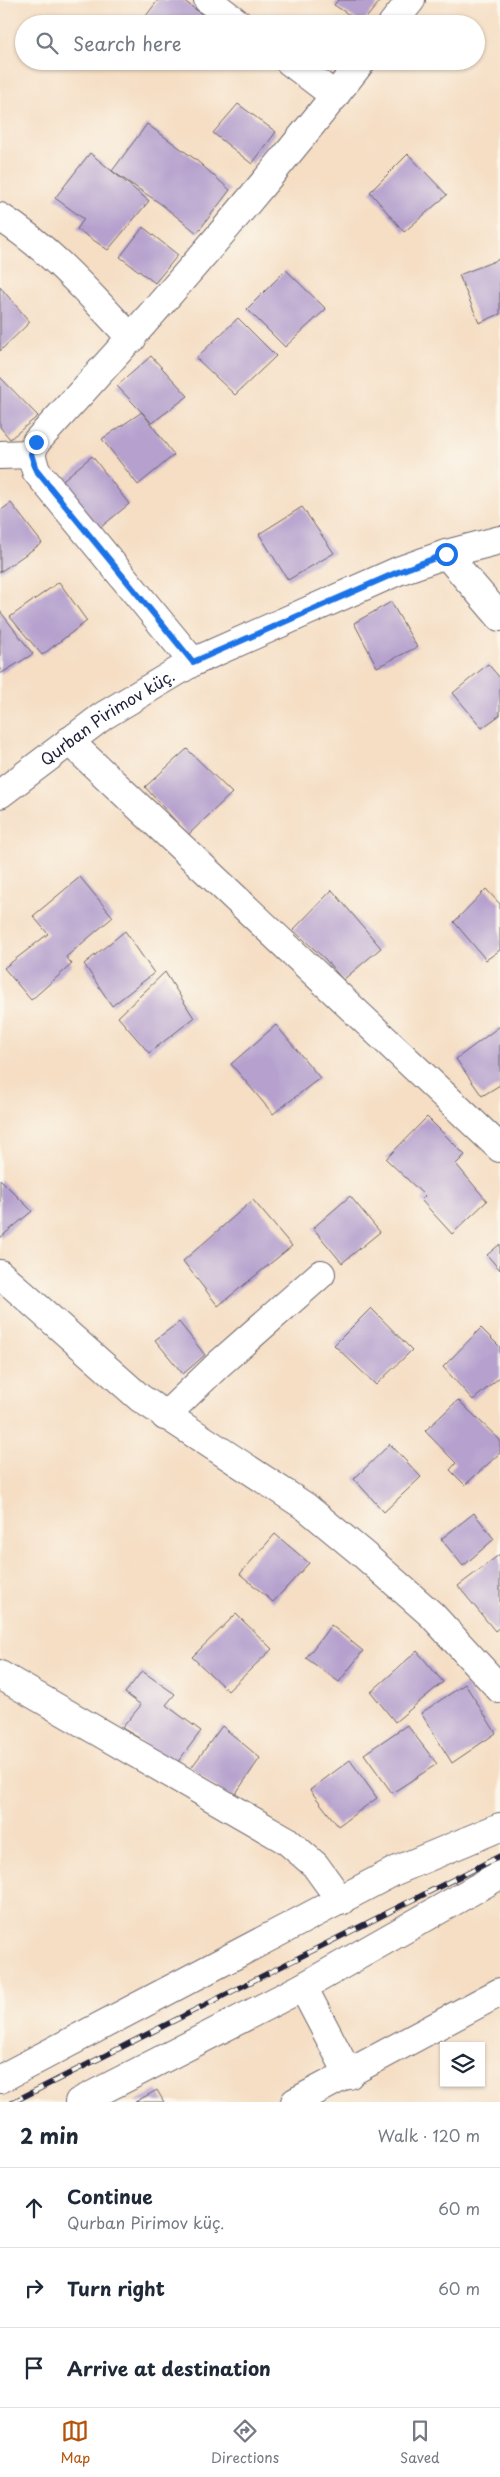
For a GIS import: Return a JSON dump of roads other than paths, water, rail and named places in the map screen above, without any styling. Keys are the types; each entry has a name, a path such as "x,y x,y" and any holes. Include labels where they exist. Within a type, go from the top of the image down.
{"street":[{"path":"208,0 227,15"},
{"path":"399,15 410,0"},
{"path":"301,70 335,96"},
{"path":"193,662 36,470 31,454 36,442 132,339 198,262 355,70"},
{"path":"0,217 22,231 64,267 132,339"},
{"path":"0,455 31,454"},
{"name":"Qurban Pirimov küç.","path":"0,794 69,741 147,688 193,662 398,572 446,554 500,540"},
{"path":"446,554 500,618"},
{"path":"69,741 500,1148"},
{"path":"0,1274 140,1398 306,1508 364,1555 432,1615 500,1689"},
{"path":"165,1416 219,1364 321,1274"},
{"path":"0,1675 286,1840 314,1865 341,1901"},
{"path":"0,2079 410,1864 499,1829"},
{"path":"79,2102 303,1987 500,1875"},
{"path":"303,1987 348,2075"},
{"path":"295,2102 500,1992"}],"railway":[{"path":"13,2102 500,1856"}]}
